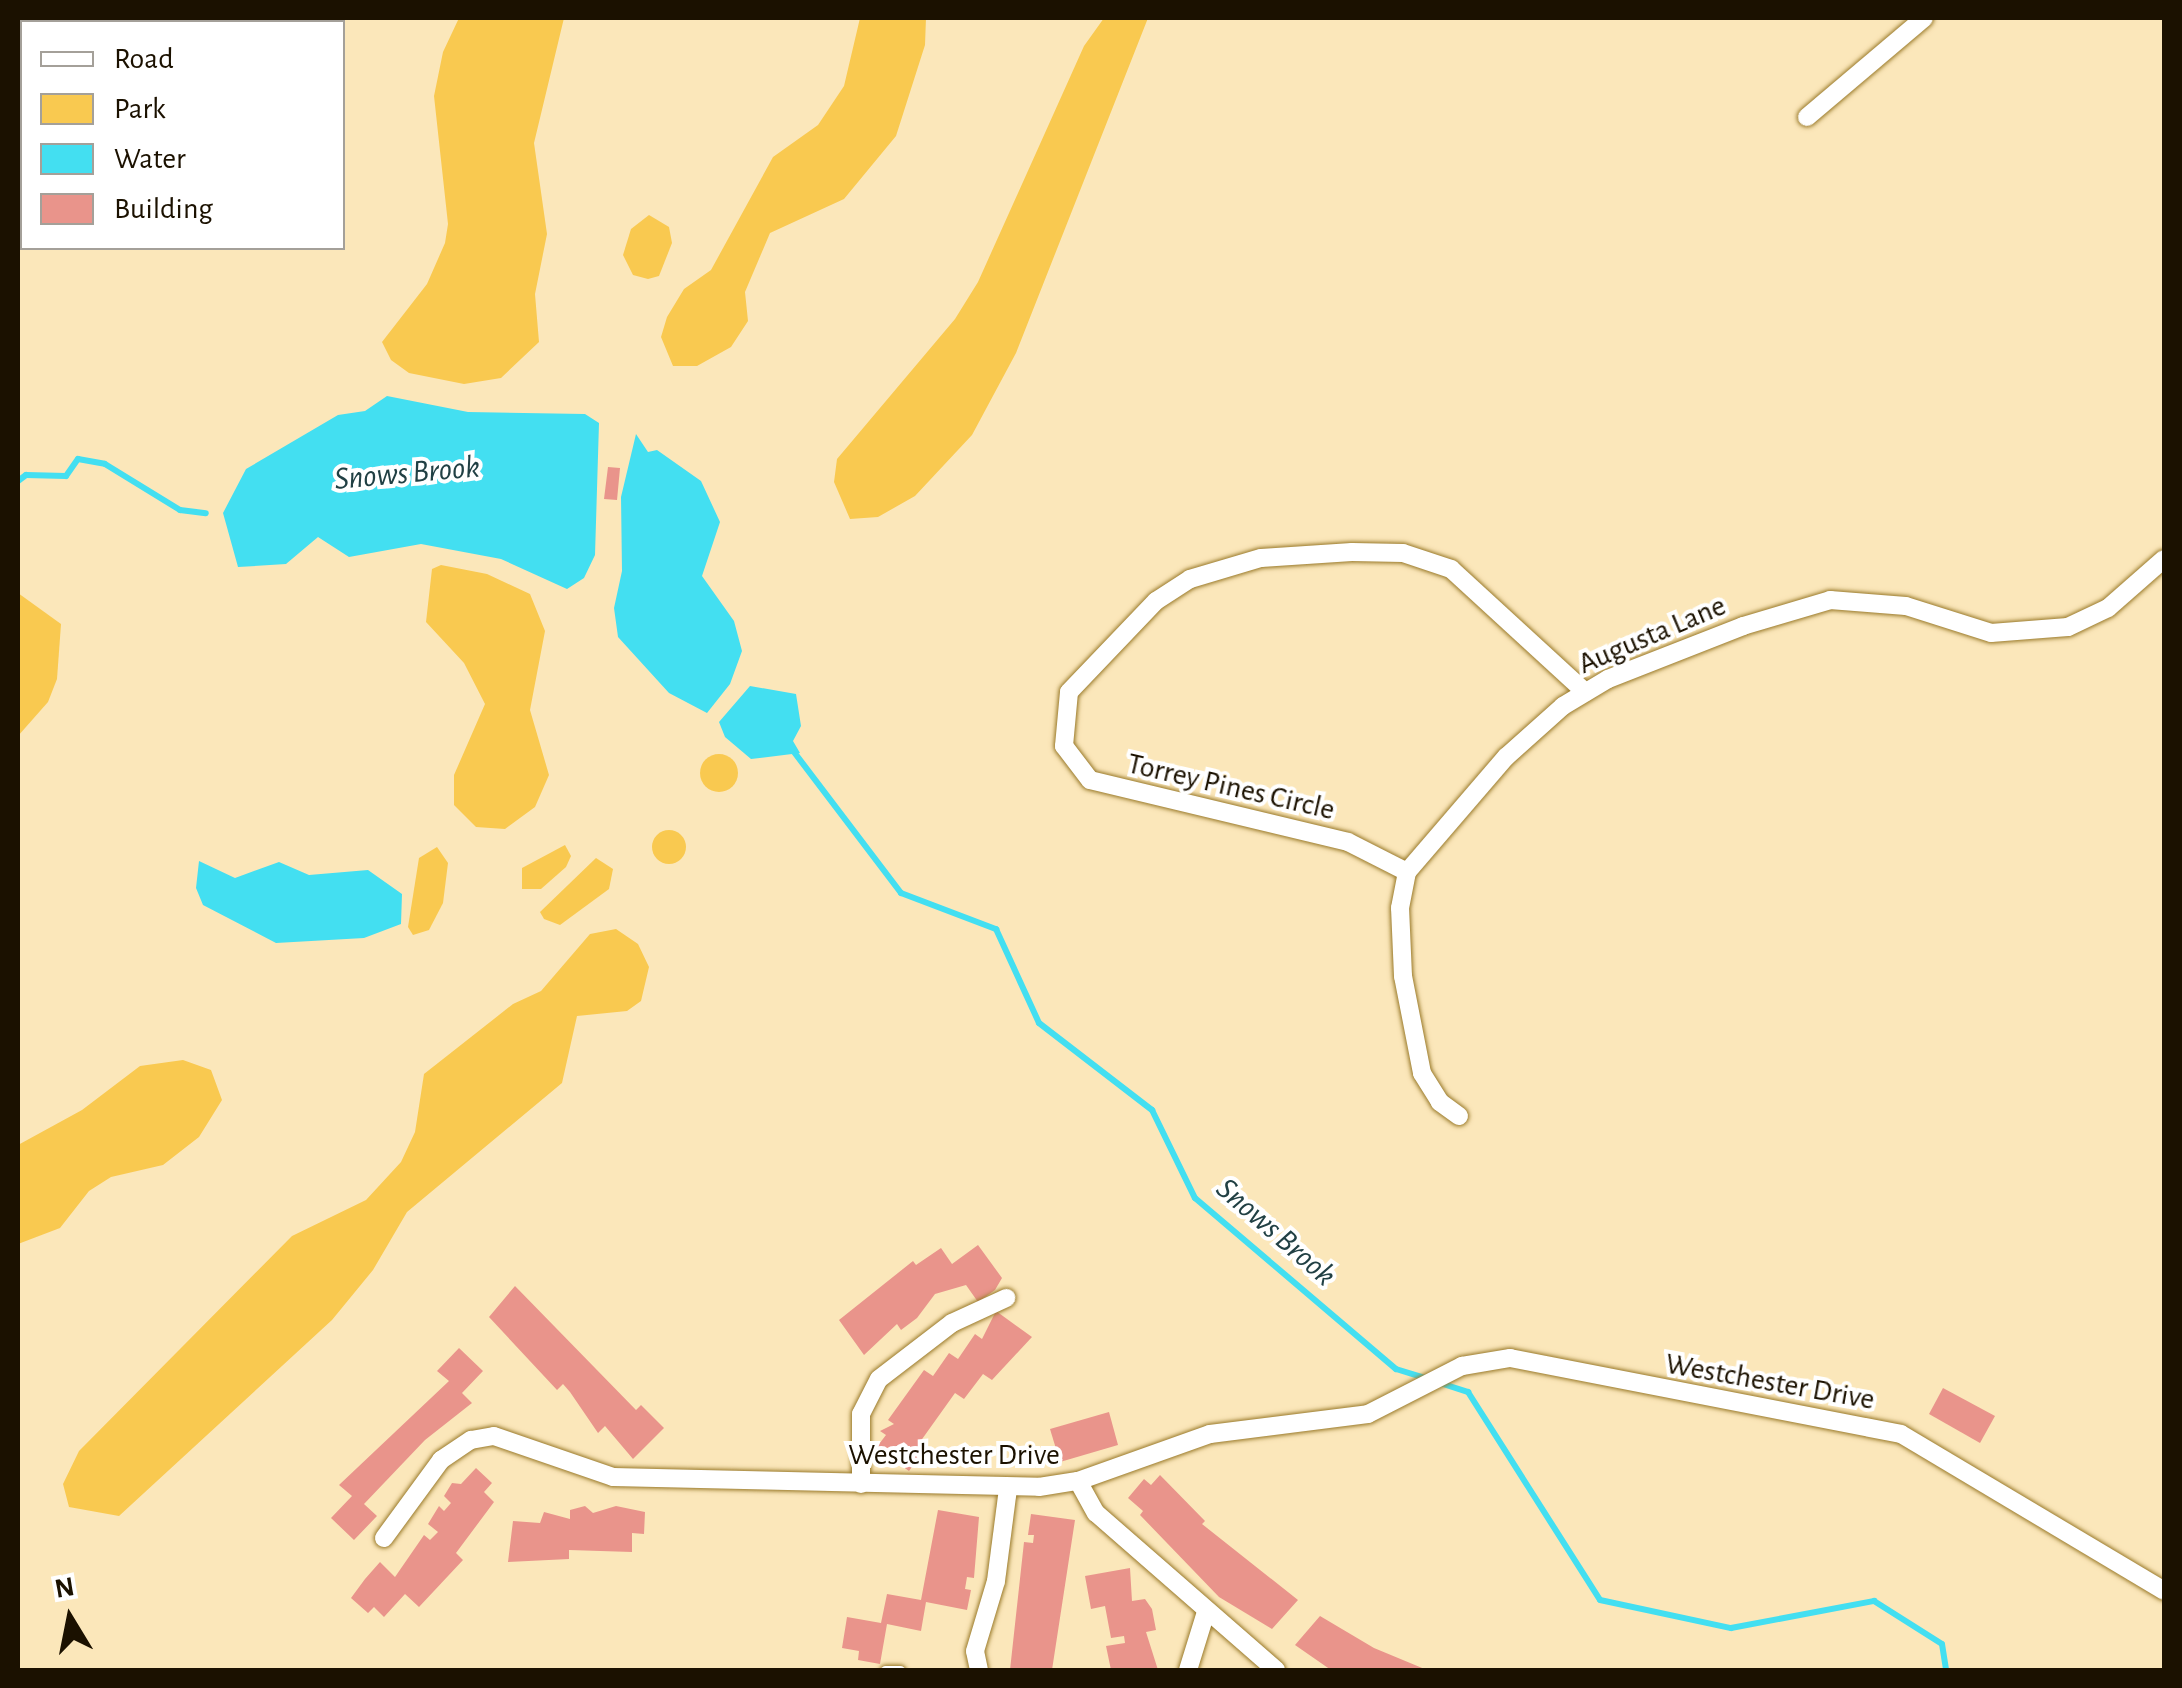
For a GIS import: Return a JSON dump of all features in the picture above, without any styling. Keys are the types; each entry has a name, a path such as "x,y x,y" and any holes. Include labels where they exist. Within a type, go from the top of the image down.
{"street":[{"path":"1807,117 1924,18"},
{"name":"Torrey Pines Circle","path":"1407,872 1332,838 1090,780 1064,746 1069,692 1156,601 1190,579 1261,558 1352,552 1402,553 1452,569 1585,692"},
{"name":"Augusta Lane","path":"1407,872 1506,757 1585,692 1743,626 1830,600 1906,606 1992,633 2068,626 2108,608 2164,560"},
{"path":"1407,872 1400,908 1403,976 1422,1073 1440,1102 1459,1116"},
{"path":"861,1484 861,1414 878,1379 952,1323 1006,1298"},
{"name":"Westchester Drive","path":"384,1538 441,1460 471,1440 494,1436 613,1477 1008,1488 1078,1480 1210,1434 1368,1414 1478,1361 1532,1360 1643,1388 1856,1420 1901,1434 2164,1591"},
{"path":"1078,1480 1096,1513 1205,1615 1276,1670"},
{"path":"974,1669 1008,1488"},
{"path":"1188,1670 1205,1615"}],"lane":[{"path":"886,1670 900,1670"}],"green space":[{"path":"459,18 564,18 534,143 547,234 535,294 539,342 501,378 464,384 409,373 391,360 382,342 427,284 445,243 448,224 434,96 443,52"},
{"path":"860,18 926,18 925,45 896,136 844,199 770,233 745,292 748,321 731,347 697,366 673,366 661,337 667,317 684,289 711,270 773,157 818,125 844,86"},
{"path":"1104,18 1148,18 1016,353 972,435 915,496 878,517 850,519 834,482 837,459 955,319 978,282 1084,46"},
{"path":"649,215 669,227 672,243 659,276 648,279 633,275 623,255 631,229"},
{"path":"441,565 487,574 530,594 545,631 530,710 549,775 535,807 505,829 476,827 454,805 454,775 485,704 464,663 426,622 432,569"},
{"path":"18,593 61,624 57,679 48,702 18,736"},
{"path":"719,754 733,759 738,773 733,787 719,792 705,787 700,773 705,759"},
{"path":"669,830 681,835 686,847 681,859 669,864 657,859 652,847 657,835"},
{"path":"565,845 571,856 566,867 541,889 522,889 522,868"},
{"path":"437,847 448,863 443,903 429,930 413,935 408,927 419,858"},
{"path":"596,858 613,869 609,889 560,925 544,919 540,912"},
{"path":"616,929 638,944 649,967 641,1001 627,1011 577,1016 562,1083 407,1212 373,1270 332,1320 119,1516 69,1507 63,1484 79,1451 292,1236 366,1200 401,1162 415,1132 424,1074 513,1004 541,991 590,934"},
{"path":"183,1060 211,1070 222,1100 199,1137 163,1165 111,1177 89,1191 60,1228 18,1244 18,1145 82,1110 140,1066"}],"water":[{"path":"387,396 468,412 585,414 599,423 595,555 584,578 567,589 501,559 421,544 349,557 318,537 286,564 238,567 223,513 246,469 338,415 365,411"},
{"path":"636,434 648,452 657,450 701,481 720,522 702,576 734,621 742,651 730,684 707,713 669,693 618,637 614,608 622,571 621,497"},
{"path":"750,686 796,694 801,726 793,741 800,753 751,759 725,737 719,722"},
{"path":"199,861 235,878 279,862 309,875 368,870 402,894 401,924 364,938 276,943 203,905 196,888"}],"building":[{"path":"608,467 620,468 617,500 604,499"},
{"path":"978,1245 1002,1278 995,1290 978,1302 966,1285 935,1294 917,1318 901,1330 897,1324 864,1355 839,1320 913,1261 916,1265 941,1248 952,1264"},
{"path":"515,1286 636,1410 641,1405 664,1428 633,1459 605,1426 598,1433 563,1384 557,1390 489,1317"},
{"path":"996,1311 1032,1337 992,1380 983,1374 964,1399 955,1393 920,1442 926,1447 909,1471 876,1448 886,1435 880,1431 894,1424 888,1420 924,1370 933,1376 949,1353 958,1359 975,1334 982,1339"},
{"path":"459,1348 483,1371 462,1393 472,1403 425,1440 364,1504 377,1516 354,1540 331,1518 352,1496 339,1485 449,1381 437,1371"},
{"path":"1943,1388 1995,1416 1980,1443 1929,1414"},
{"path":"1109,1412 1118,1445 1060,1462 1050,1429"},
{"path":"476,1468 492,1483 484,1492 494,1502 456,1553 463,1560 419,1607 405,1594 384,1617 374,1607 368,1613 351,1598 365,1579 380,1562 395,1577 424,1535 430,1540 438,1532 428,1524 439,1506 444,1511 451,1503 444,1496 452,1483 461,1484"},
{"path":"1160,1475 1205,1521 1202,1524 1298,1600 1272,1629 1219,1597 1140,1515 1143,1511 1128,1498 1144,1479 1151,1485"},
{"path":"585,1506 593,1513 616,1506 645,1512 644,1534 632,1533 632,1552 569,1550 569,1559 508,1562 513,1521 540,1523 544,1512 570,1519 570,1510"},
{"path":"938,1510 979,1517 974,1578 967,1577 965,1589 971,1590 967,1610 926,1602 921,1631 887,1624 880,1664 858,1660 859,1651 842,1648 847,1617 881,1623 887,1594 921,1600"},
{"path":"1031,1514 1075,1520 1052,1670 1010,1670 1024,1542 1033,1543 1034,1535 1028,1535"},
{"path":"1130,1568 1132,1601 1145,1599 1152,1609 1156,1630 1146,1632 1158,1670 1111,1670 1106,1646 1125,1643 1124,1636 1111,1638 1105,1606 1091,1609 1085,1576"},
{"path":"1320,1616 1374,1648 1427,1670 1331,1670 1295,1645"}],"waterway":[{"name":"Snows Brook","path":"18,481 26,475 66,476 78,459 105,464 180,510 206,513"},
{"name":"Snows Brook","path":"794,752 901,893 996,929 1039,1023 1152,1110 1195,1198 1396,1369 1425,1378"},
{"name":"Snows Brook","path":"1437,1382 1468,1392 1600,1600 1731,1628 1874,1601 1942,1644 1946,1670"}]}
